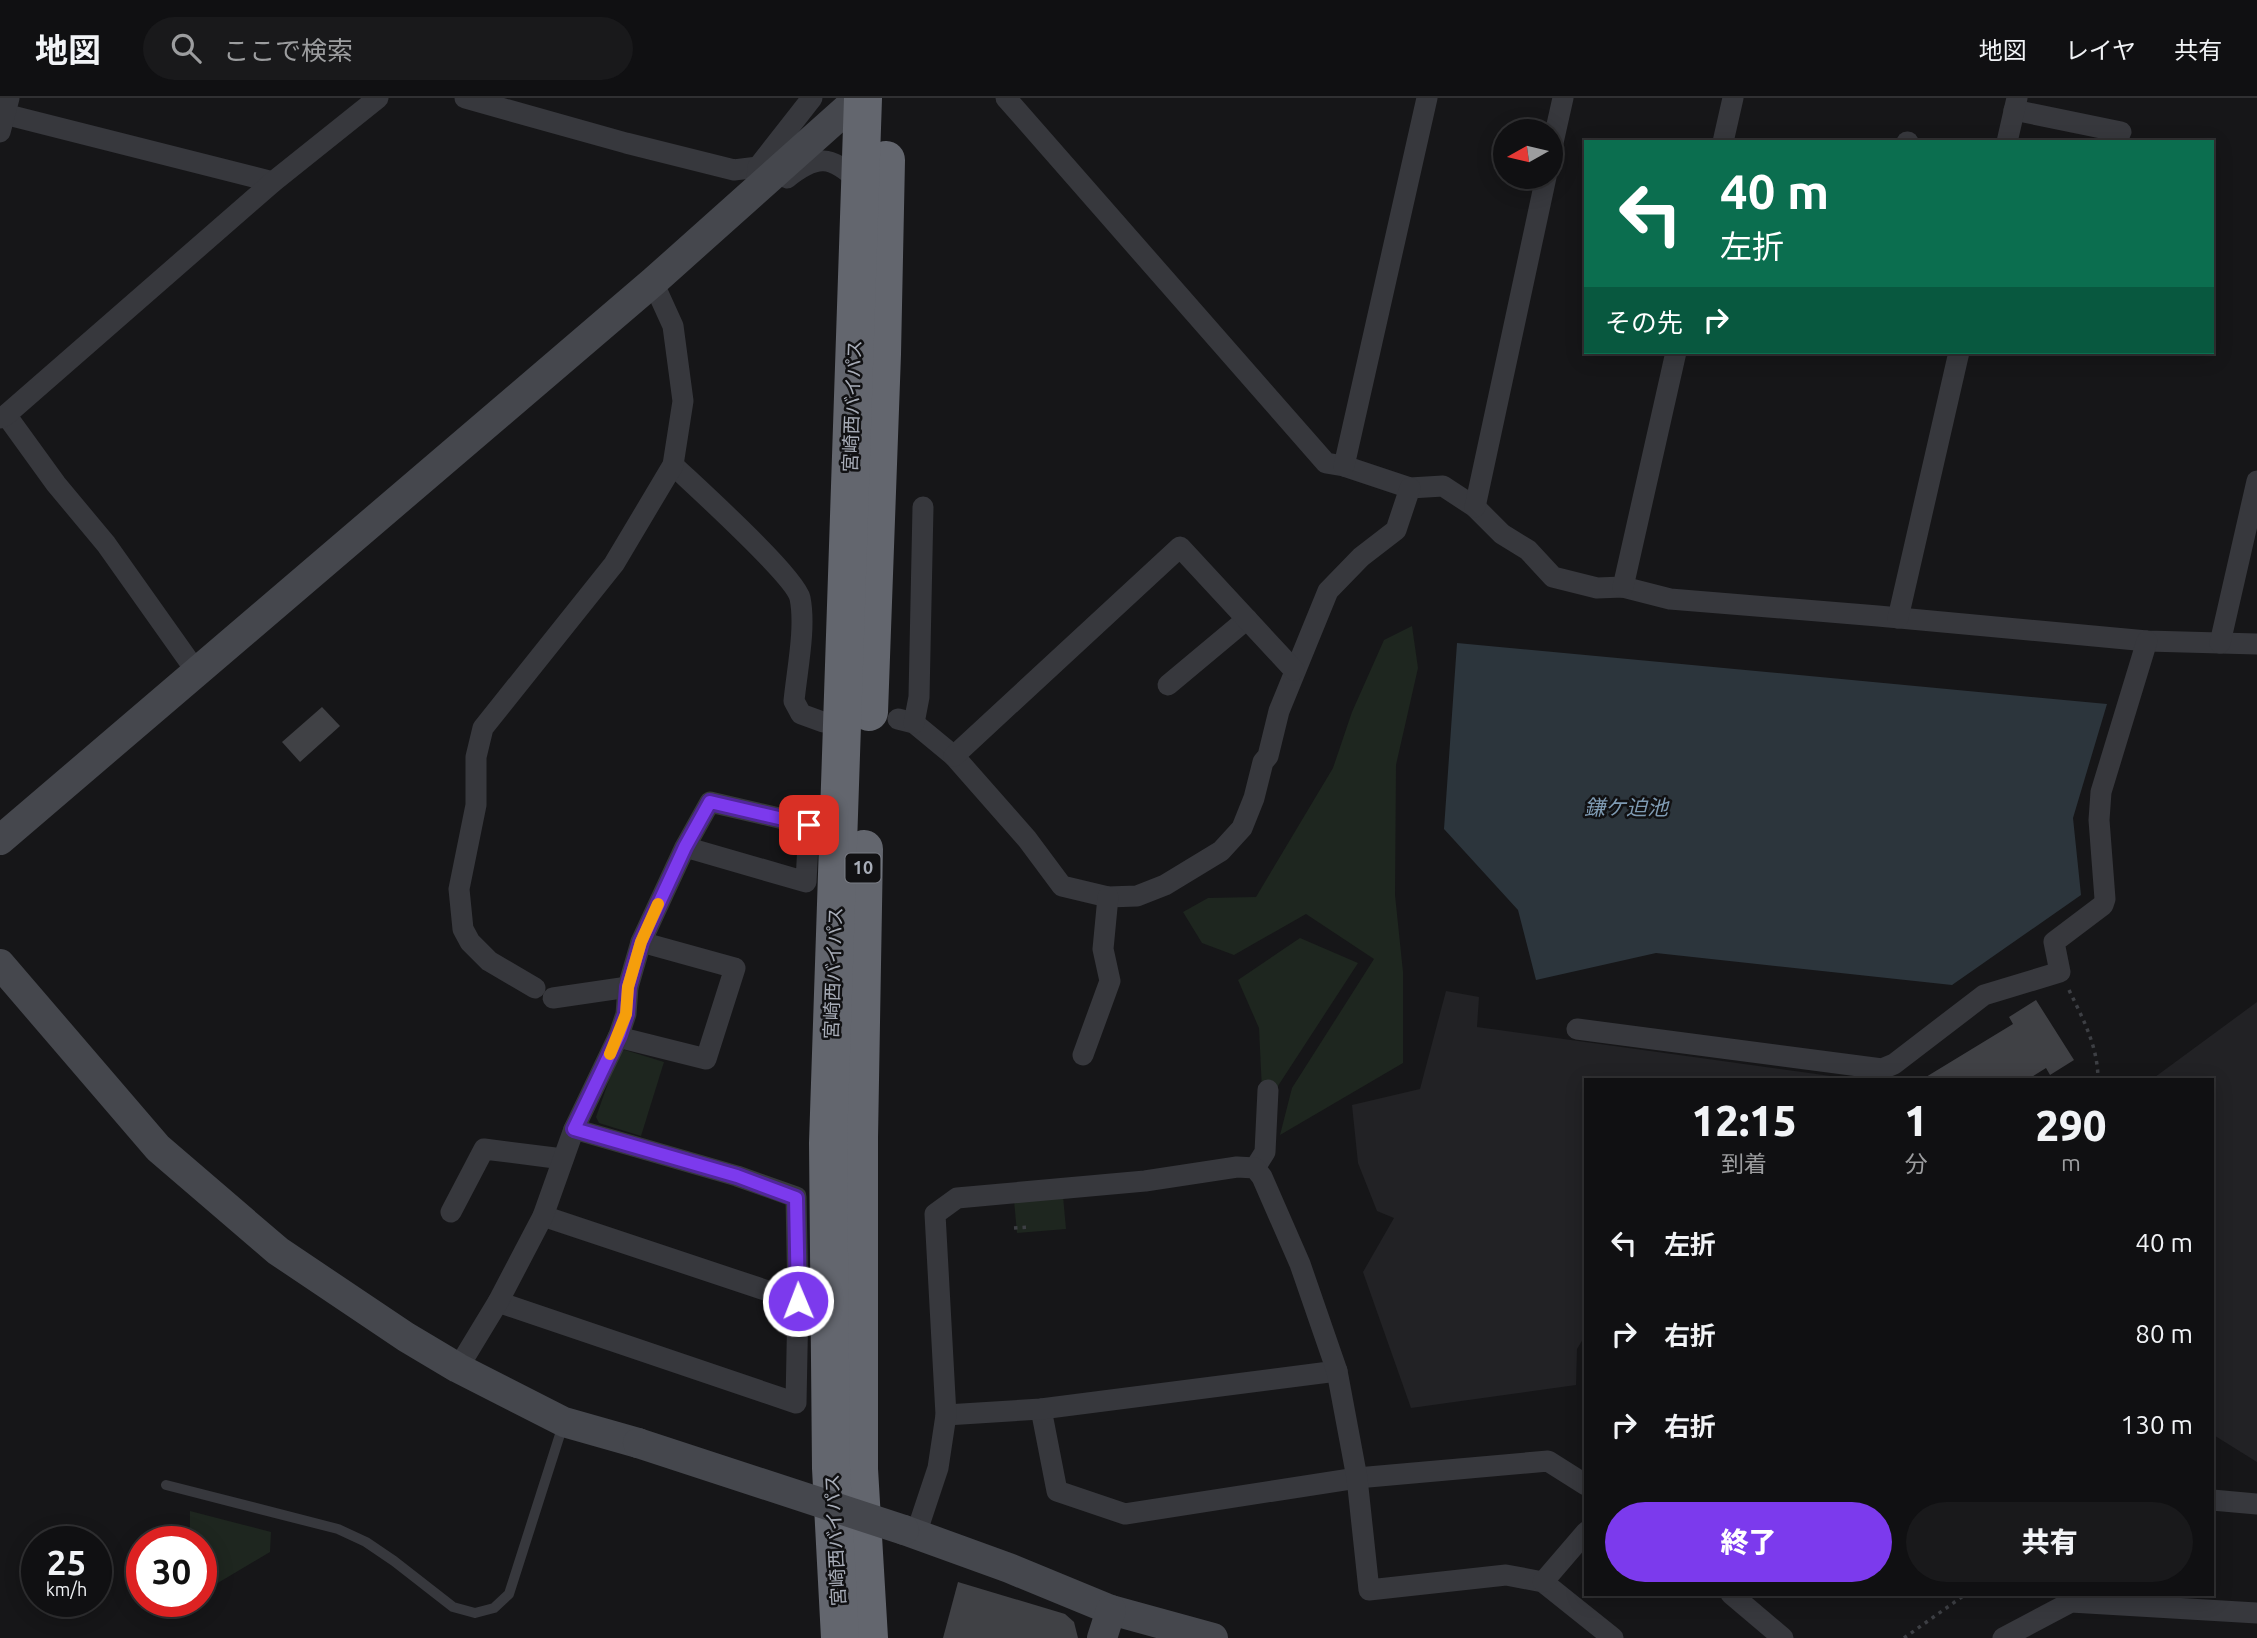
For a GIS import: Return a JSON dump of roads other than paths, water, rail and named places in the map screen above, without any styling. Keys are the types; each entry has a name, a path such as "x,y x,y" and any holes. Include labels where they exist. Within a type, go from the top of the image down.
{"highway":[{"name":"宮崎西バイパス","path":"840,1638 831,1468 828,1143 861,98"},
{"name":"宮崎西バイパス","path":"869,1638 859,1469 859,1138 863,858 882,354 887,98"}],"street":[{"path":"196,671 106,544 3,416 273,182 378,98"},
{"path":"466,98 734,170 774,188 806,163 827,161 843,166 859,181 858,197"},
{"path":"756,180 812,98"},
{"path":"0,840 653,282 756,180 861,98"},
{"path":"1006,98 1326,463 1344,466 1410,488 1443,485 1475,507 1502,534 1528,550 1553,577 1597,588 1623,587 1670,599 2147,642 2257,644"},
{"path":"1344,466 1427,98"},
{"path":"1558,119 1563,98"},
{"path":"1723,140 1733,98"},
{"path":"2007,140 2015,104 2121,132"},
{"path":"3,115 273,182"},
{"path":"1475,507 1543,189"},
{"path":"628,987 544,993 489,961 470,942 463,929 459,889 476,805 476,757 483,728 614,564 673,465 683,401 673,326 653,282"},
{"path":"1623,587 1676,354"},
{"path":"1898,618 1959,354"},
{"path":"673,465 771,560 799,594 802,615 794,701 801,713 823,722"},
{"path":"2220,643 2257,481"},
{"path":"923,507 919,697 906,721 954,756 1027,839 1062,886 1108,897 1136,896 1165,885 1221,851 1242,828 1254,798 1263,762 1268,756 1279,711 1328,591 1361,557 1396,530 1410,488"},
{"path":"954,756 1180,547 1294,670"},
{"path":"1168,685 1247,619"},
{"path":"1577,1028 1882,1069 1894,1064 1984,995 2060,972 2054,942 2103,905 2105,898 2099,820 2101,792 2147,642"},
{"path":"458,1368 498,1302 543,1216 574,1129 618,1037 626,1014 628,987 641,942 685,847 710,802 809,825 806,882 685,847"},
{"path":"1083,1055 1110,981 1103,949 1108,897"},
{"path":"618,1037 706,1059 735,968 641,942"},
{"path":"0,964 158,1148 278,1251 406,1337 458,1368 564,1422 638,1443 910,1532 1009,1567 1111,1610 1213,1638"},
{"path":"1255,1168 1265,1152 1268,1090"},
{"path":"498,1302 796,1403 796,1198 737,1176 574,1129"},
{"path":"451,1212 484,1149 563,1159"},
{"path":"910,1532 937,1468 946,1415 935,1214 957,1198 1145,1181 1237,1167 1255,1168 1262,1177 1300,1264 1337,1371 1357,1478 1369,1590 1506,1575 1543,1582 1613,1638"},
{"path":"543,1216 798,1301"},
{"path":"946,1415 1041,1409 1337,1371"},
{"path":"1041,1409 1057,1491 1125,1514 1357,1478 1548,1461 1584,1484"},
{"path":"2214,1500 2257,1504"},
{"path":"1543,1582 1584,1534"},
{"path":"1733,1596 1783,1638"},
{"path":"2004,1638 2071,1602 2102,1599 2257,1613"},
{"path":"1102,1638 1111,1610"}],"lane":[{"path":"166,1485 338,1529 366,1542 453,1607 475,1613 494,1608 509,1594 564,1422"}],"water":[{"name":"鎌ケ迫池","path":"1457,643 2107,704 2073,818 2081,895 1952,985 1656,953 1536,980 1518,910 1444,829"}]}
